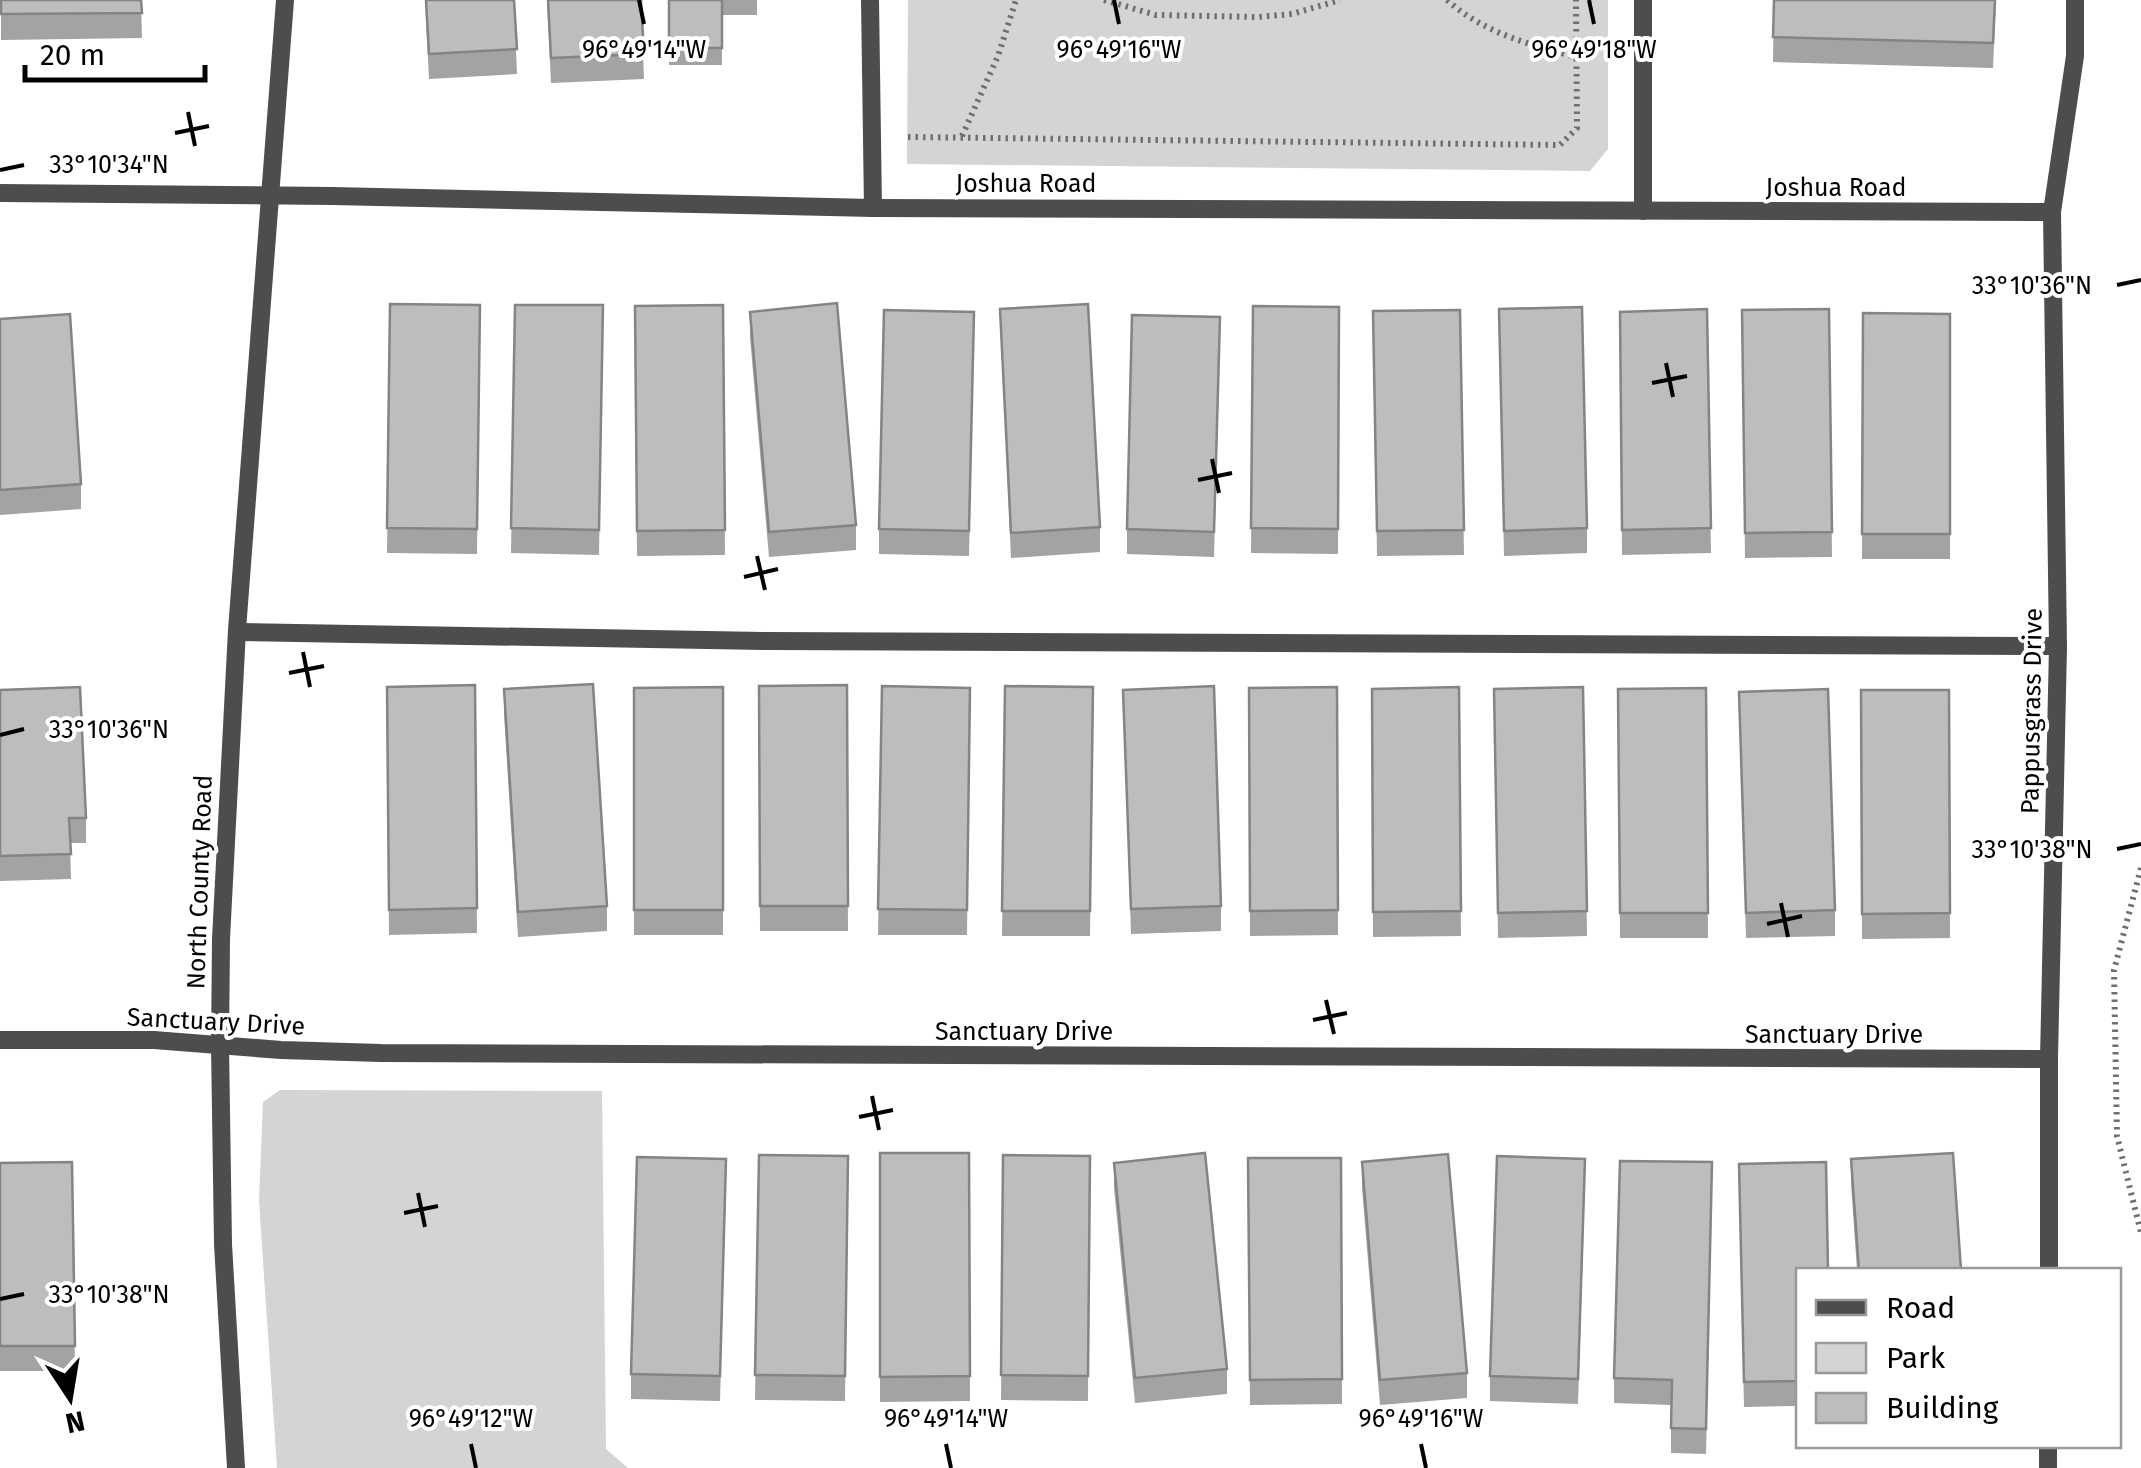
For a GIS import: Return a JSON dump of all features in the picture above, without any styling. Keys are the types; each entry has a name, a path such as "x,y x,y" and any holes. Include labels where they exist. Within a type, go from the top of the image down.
{"street":[{"name":"North County Road","path":"236,1468 223,1244 220,1045 224,854 285,0"},
{"path":"870,0 874,208"},
{"path":"1642,211 1643,0"},
{"name":"Pappusgrass Drive","path":"2048,1268 2058,646 2052,212 2075,56 2074,0"},
{"name":"Joshua Road","path":"0,193 874,208 2052,212"},
{"path":"237,632 788,641 2058,646"},
{"name":"Sanctuary Drive","path":"0,1040 154,1040 381,1054 2049,1059"}],"path":[{"path":"962,136 998,56 1016,0"},
{"path":"1104,0 1156,16 1258,17 1292,14 1340,0"},
{"path":"1447,0 1491,29 1532,46 1576,57"},
{"path":"872,137 1560,145 1577,128 1576,0"},
{"path":"2141,868 2114,970 2117,1136 2141,1233"}],"green space":[{"path":"908,0 1608,0 1608,149 1590,171 907,164"},
{"path":"280,1090 602,1091 606,1449 628,1468 277,1468 259,1201 263,1102"}],"building":[{"path":"1,0 141,0 142,13 1,14"},
{"path":"426,0 514,0 517,49 429,54"},
{"path":"548,0 641,0 644,54 551,58"},
{"path":"669,0 722,0 722,48 669,48"},
{"path":"1774,0 1995,0 1993,43 1773,37"},
{"path":"837,303 856,525 769,532 750,312"},
{"path":"390,304 480,305 477,529 387,528"},
{"path":"1088,304 1100,527 1011,533 1000,309"},
{"path":"515,305 603,305 599,530 511,528"},
{"path":"723,305 725,530 637,531 635,306"},
{"path":"1253,306 1339,307 1338,529 1251,528"},
{"path":"1582,307 1587,528 1504,531 1499,309"},
{"path":"1707,309 1711,528 1622,530 1620,312"},
{"path":"1829,309 1832,532 1745,533 1742,310"},
{"path":"884,310 974,312 969,531 879,529"},
{"path":"1460,310 1464,530 1377,531 1373,311"},
{"path":"1863,313 1950,314 1950,534 1862,534"},
{"path":"70,314 81,484 0,490 0,319"},
{"path":"1132,315 1220,317 1214,532 1127,529"},
{"path":"593,684 607,906 518,912 504,689"},
{"path":"475,685 477,908 389,910 387,687"},
{"path":"847,685 848,906 760,906 759,686"},
{"path":"882,686 970,688 967,910 878,909"},
{"path":"1005,686 1093,687 1090,911 1002,911"},
{"path":"1214,686 1221,906 1131,909 1123,690"},
{"path":"80,687 86,818 69,818 71,854 0,856 0,690"},
{"path":"723,687 723,910 634,910 634,688"},
{"path":"1337,687 1338,910 1250,911 1249,688"},
{"path":"1459,687 1461,911 1373,912 1372,689"},
{"path":"1583,687 1587,911 1498,913 1494,689"},
{"path":"1706,688 1708,913 1620,913 1618,689"},
{"path":"1828,689 1835,910 1746,913 1739,692"},
{"path":"1861,690 1949,690 1950,913 1862,914"},
{"path":"880,1153 969,1153 970,1376 880,1377"},
{"path":"1205,1153 1227,1369 1135,1378 1114,1163"},
{"path":"1953,1153 1961,1268 1859,1268 1851,1159"},
{"path":"1448,1154 1467,1373 1380,1380 1362,1162"},
{"path":"759,1155 848,1156 845,1376 755,1375"},
{"path":"1003,1155 1090,1156 1088,1376 1001,1375"},
{"path":"1497,1156 1585,1159 1578,1379 1490,1376"},
{"path":"637,1157 726,1159 720,1376 631,1374"},
{"path":"1248,1158 1341,1158 1342,1379 1250,1380"},
{"path":"1620,1161 1712,1162 1706,1429 1671,1428 1672,1380 1614,1378"},
{"path":"72,1162 75,1346 0,1346 0,1163"},
{"path":"1826,1162 1828,1268 1796,1268 1796,1381 1744,1382 1739,1164"}]}
